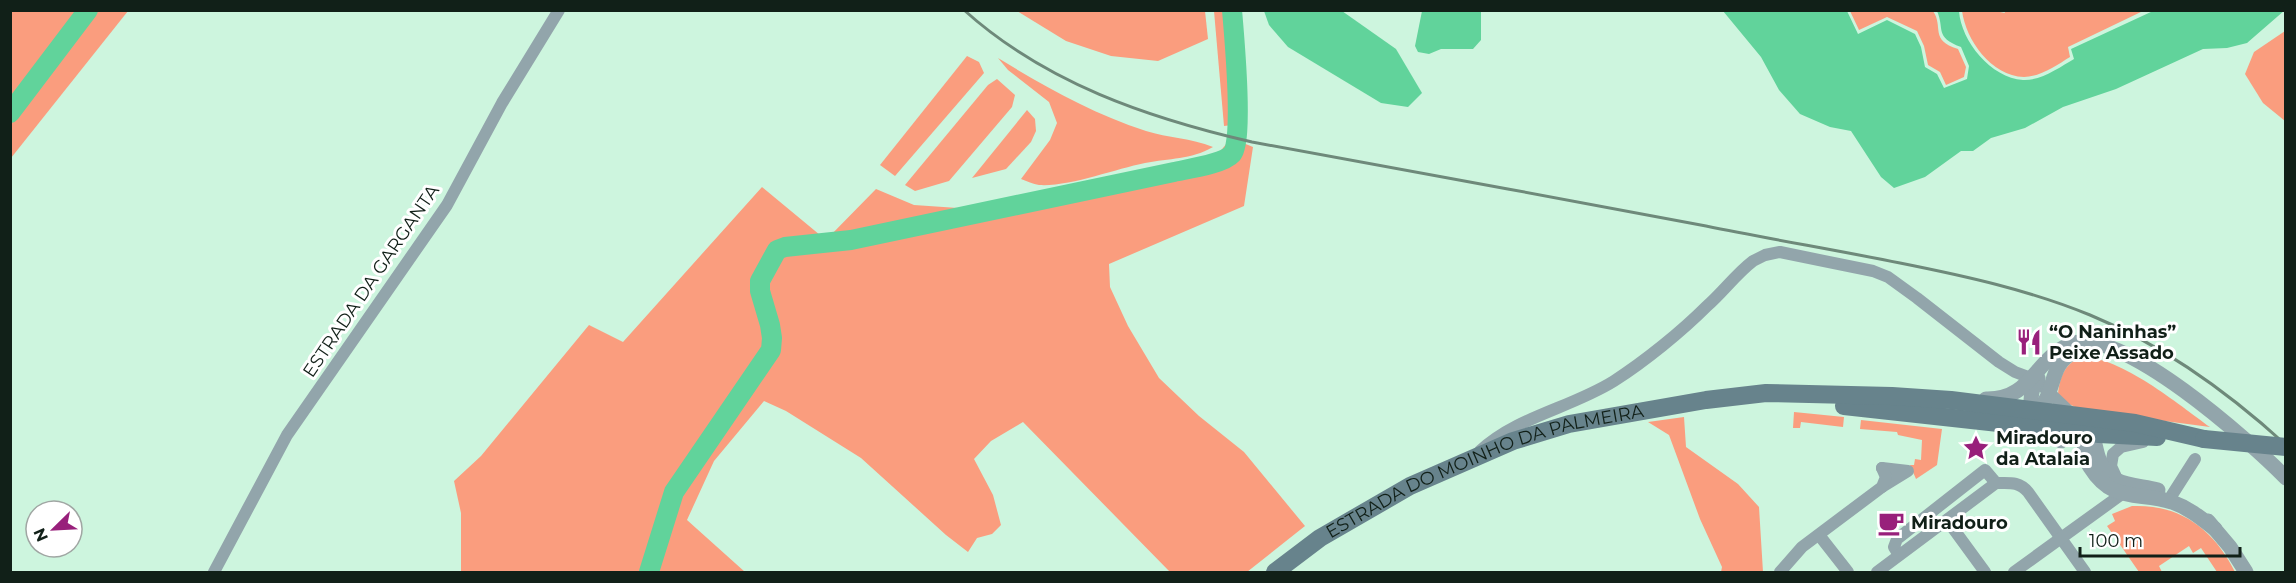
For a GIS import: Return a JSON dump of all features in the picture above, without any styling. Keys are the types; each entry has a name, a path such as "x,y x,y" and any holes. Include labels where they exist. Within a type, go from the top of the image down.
{"main road":[{"name":"ESTRADA DO MOINHO DA PALMEIRA","path":"1275,573 1320,538 1410,486 1513,441 1569,424 1706,399 1766,393 1952,400 2031,390 2076,416 2135,423 2196,438"},
{"name":"ESTRADA DO MOINHO DA PALMEIRA","path":"1706,399 1797,400 2018,425 2055,435 2092,433 2196,438"},
{"path":"2196,438 2286,447"}],"street":[{"name":"ESTRADA DA GARGANTA","path":"214,573 287,435 447,205 502,103 559,10"},
{"path":"1472,458 1493,439 1517,426 1586,397 1615,380 1688,325 1742,270 1765,255 1780,252 1873,271 1888,277 1998,362 2015,372 2031,390 2041,407 2058,366 2065,357 2075,351 2097,351 2180,388"},
{"path":"1885,410 1941,410 2014,420 2026,419 2031,390 2048,359 2070,344 2082,340 2096,342 2112,347 2139,361 2180,388 2228,424 2286,478"},
{"path":"2031,390 2055,435 2078,454 2108,487 2124,487 2172,495 2193,506 2215,529 2246,573"},
{"path":"1913,398 1999,399 2031,390 2048,391 2067,411 2088,425 2104,471 2124,487 2192,511 2215,529"},
{"path":"2096,476 2084,452 2085,442 2092,433 2113,426 2168,431"},
{"path":"2124,487 2111,463 2113,454 2119,448 2144,442 2196,438"},
{"path":"2172,495 2195,459"},
{"path":"1780,573 1802,547 1882,487 1908,471 1882,468 1886,477 1882,487"},
{"path":"1899,555 1894,547 1894,541 1985,470 1996,483"},
{"path":"1877,573 1996,483 2016,483 2022,486 2085,573"},
{"path":"2014,573 2124,487"},
{"path":"1947,520 1985,573"},
{"path":"1819,535 1848,573"}],"shaded area":[{"path":"2285,10 2247,43 2227,48 2203,49 2116,89 2063,107 2025,128 1991,138 1973,151 1961,151 1925,177 1894,188 1881,177 1851,131 1830,127 1800,114 1779,90 1761,57 1723,11 1847,11 1858,34 1887,20 1915,34 1921,47 1925,67 1937,74 1944,88 1967,79 1969,66 1961,47 1944,36 1937,11 1959,11 1965,34 1989,65 2011,78 2030,80 2050,73 2074,59 2071,49 2153,11"},
{"path":"10,11 128,11 11,158 10,158"},
{"path":"1017,11 1205,11 1208,39 1158,61 1111,56 1066,41"},
{"path":"1214,11 1240,11 1241,124 1224,126"},
{"path":"1264,11 1342,11 1396,49 1422,93 1408,107 1381,103 1288,47 1269,25"},
{"path":"1422,11 1481,11 1481,40 1473,49 1441,49 1429,54 1418,52 1415,46"},
{"path":"1850,11 1933,11 1943,42 1958,49 1966,67 1964,77 1946,85 1940,72 1928,65 1924,46 1917,31 1887,17 1859,30"},
{"path":"1962,11 2005,13 2004,11 2143,11 2068,47 2070,57 2054,67 2036,75 2024,77 2001,70 1982,54 1969,33"},
{"path":"2285,31 2285,121 2263,103 2245,74 2254,52"},
{"path":"967,56 979,62 984,73 895,176 880,165"},
{"path":"998,58 1052,90 1107,116 1146,131 1213,147 1188,156 1145,163 1064,183 1039,185 1021,179 1050,140 1057,123 1049,102 1008,70"},
{"path":"997,79 1015,95 1012,107 949,181 915,191 905,185 988,85"},
{"path":"1027,110 1035,119 1036,131 1031,142 1006,169 972,178"},
{"path":"1231,138 1253,147 1244,206 1109,264 1110,287 1128,326 1159,378 1199,416 1244,452 1305,526 1247,572 1170,572 1023,422 991,441 974,459 993,495 1001,525 992,534 977,538 968,552 861,458 786,411 764,401 714,461 687,520 745,572 461,572 461,513 454,481 481,456 589,325 623,342 762,187 826,240 876,189 914,205 958,208 1210,164"},
{"path":"2080,357 2095,358 2130,372 2210,427 2081,410 2069,404 2058,394 2060,382 2070,364"},
{"path":"1794,412 1844,417 1843,427 1801,422 1800,428 1793,428"},
{"path":"1684,417 1686,447 1738,484 1759,507 1763,572 1721,572 1722,567 1700,519 1669,435 1648,422"},
{"path":"1861,420 1942,429 1937,465 1916,479 1910,465 1914,465 1915,459 1921,460 1922,440 1898,435 1897,432 1860,429"},
{"path":"2132,506 2166,510 2194,522 2217,544 2235,572 2217,572 2201,548 2193,553 2189,546 2159,566 2162,572 2139,572 2107,526 2115,521 2112,514"}],"waterway":[{"path":"10,113 88,10"},
{"path":"649,572 674,492 771,350 770,325 760,291 760,281 777,250 785,247 851,240 1196,168 1227,158 1232,154 1236,145 1238,109 1232,10"}],"railway":[{"path":"964,10 995,36 1063,78 1175,122 1252,142 1900,263 2044,298 2117,327 2169,355 2218,388 2286,445"}],"place":[{"name":"“O Naninhas” Peixe Assado","path":"2029,342"},
{"name":"Miradouro da Atalaia","path":"1976,448"},
{"name":"Miradouro","path":"1891,523"}]}
